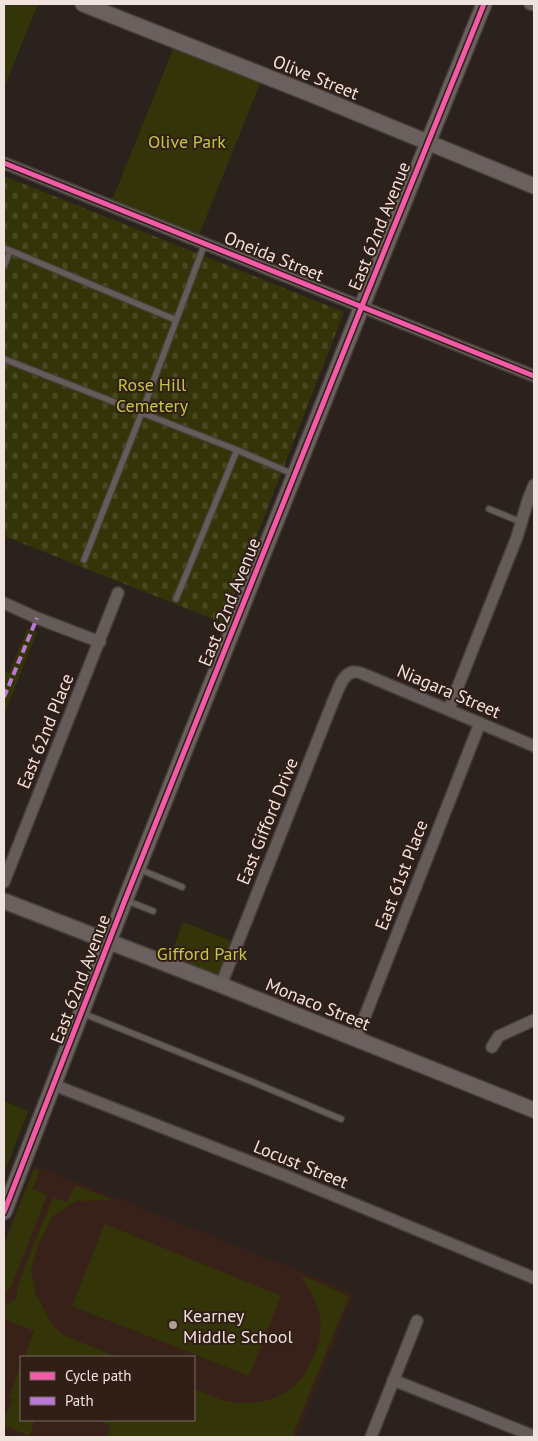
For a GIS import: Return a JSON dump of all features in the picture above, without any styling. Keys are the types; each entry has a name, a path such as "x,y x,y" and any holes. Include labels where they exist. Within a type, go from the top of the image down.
{"street":[{"name":"Olive Street","path":"83,4 105,8 214,57 534,186"},
{"name":"East 62nd Avenue","path":"4,1212 125,900 484,4"},
{"path":"530,4 534,5"},
{"name":"Oneida Street","path":"4,163 534,376"},
{"path":"449,709 517,537 534,484"},
{"name":"East 62nd Place","path":"4,882 118,593"},
{"path":"4,603 100,642"},
{"name":"Niagara Street","path":"350,674 361,672 534,746"},
{"name":"East Gifford Drive","path":"221,984 334,699 343,681 350,674"},
{"name":"East 61st Place","path":"356,1039 480,723"},
{"name":"Monaco Street","path":"4,900 221,984 534,1110"},
{"path":"492,1047 499,1036 534,1020"},
{"name":"Locust Street","path":"54,1085 284,1175 534,1278"},
{"path":"371,1437 417,1321"},
{"path":"393,1380 512,1433 534,1436"}],"lane":[{"path":"84,560 205,243"},
{"path":"4,266 7,249 176,320"},
{"path":"4,359 295,474"},
{"path":"176,599 237,450"},
{"path":"490,509 521,522"},
{"path":"138,869 182,887"},
{"path":"125,900 153,911"},
{"path":"82,1013 341,1119"}],"shaded area":[{"name":"Kearney Middle School","path":"34,1165 354,1293 297,1437 4,1437 4,1241"}],"green space":[{"path":"4,4 38,4 4,88"},
{"name":"Olive Park","path":"176,42 263,76 197,240 110,205"},
{"name":"Rose Hill Cemetery","path":"4,176 344,312 223,623 4,536"},
{"path":"27,629 37,632 4,715 4,671 9,673"},
{"name":"Gifford Park","path":"183,922 237,943 221,985 167,964"},
{"path":"4,1101 28,1111 4,1174"},
{"path":"34,1169 40,1171 32,1189 47,1195 11,1287 7,1291 5,1301 9,1304 16,1298 17,1289 34,1243 53,1198 67,1202 75,1185 113,1200 76,1201 53,1216 38,1245 31,1270 36,1295 52,1324 63,1335 115,1356 24,1356 34,1331 4,1319 4,1245"},
{"path":"105,1224 281,1296 249,1376 72,1306"},
{"path":"301,1275 349,1296 292,1437 107,1437 111,1426 99,1421 195,1421 195,1389 222,1400 254,1403 274,1398 292,1387 302,1378 306,1371 320,1337 320,1319 314,1298"},
{"path":"20,1368 20,1421 35,1421 29,1436 4,1425 4,1420 13,1399 9,1397"}],"marked path":[{"path":"4,697 37,618"}],"cycle path":[{"path":"4,1212 125,900 484,4"},
{"path":"4,163 534,376"}],"place":[{"name":"Kearney Middle School","path":"173,1325"}]}
